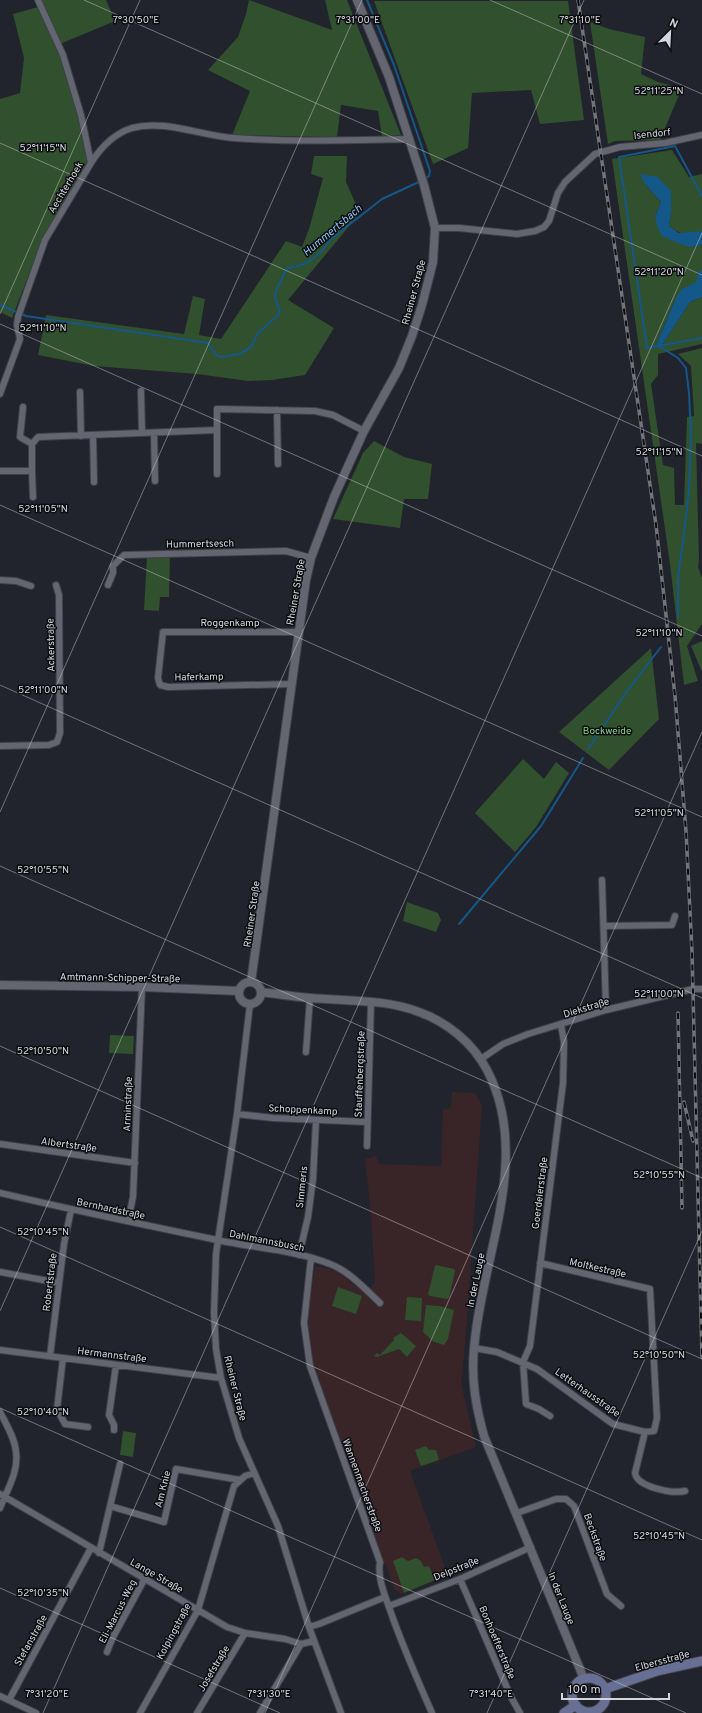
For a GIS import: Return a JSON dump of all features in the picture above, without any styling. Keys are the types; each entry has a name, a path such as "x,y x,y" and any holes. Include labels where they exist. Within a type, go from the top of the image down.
{"main road":[{"name":"Elbersstraße","path":"605,1689 657,1671 702,1661"},
{"path":"584,1679 594,1679 602,1684 605,1689 605,1701 596,1712 585,1711 576,1705 574,1701 572,1692 576,1684 584,1679"},
{"path":"564,1713 576,1705"}],"street":[{"name":"Aechterhoek","path":"0,394 20,339 17,324 20,309 45,240 92,163 81,115 63,55 38,0"},
{"name":"Rheiner Straße","path":"252,982 298,632 311,558 334,497 364,430 399,368 412,336 422,305 432,262 435,228 421,174 390,77 357,0"},
{"path":"92,163 101,148 121,132 133,128 163,126 233,138 326,140 410,139"},
{"name":"Isendorf","path":"435,228 459,228 517,234 535,232 549,221 558,193 565,182 595,154 605,150 635,145 665,143 702,135"},
{"path":"141,391 142,433"},
{"path":"80,392 81,436"},
{"path":"23,407 20,437 32,444"},
{"path":"217,474 217,409 315,411 333,416 364,430"},
{"path":"278,410 278,464"},
{"path":"33,498 32,444 38,437 217,430"},
{"path":"154,433 155,481"},
{"path":"93,435 94,482"},
{"path":"0,471 32,471"},
{"name":"Hummertsesch","path":"108,585 113,573 113,566 124,555 286,551 311,558"},
{"path":"0,580 16,581 31,586"},
{"name":"Ackerstraße","path":"0,746 49,745 57,742 60,733 59,595 56,585"},
{"name":"Roggenkamp","path":"162,632 298,632"},
{"name":"Haferkamp","path":"162,632 158,678 160,685 168,687 292,684"},
{"path":"602,880 606,1010"},
{"path":"604,926 672,925 675,916"},
{"path":"252,982 258,985 261,992 258,1000 250,1004 241,1000 239,991 243,984 252,982"},
{"name":"Amtmann-Schipper-Straße","path":"0,985 142,987 239,991"},
{"name":"Arminstraße","path":"128,1222 133,1197 142,987"},
{"name":"Diekstraße","path":"481,1059 512,1040 528,1034 606,1010 693,989 702,989"},
{"name":"In der Lauge","path":"261,992 401,1006 431,1017 456,1032 481,1059 494,1083 503,1113 505,1164 502,1193 478,1317 474,1348 473,1382 476,1407 484,1436 517,1513 584,1679"},
{"path":"306,1052 310,998"},
{"name":"Stauffenbergstraße","path":"367,1146 371,1002"},
{"name":"Rheiner Straße","path":"250,1004 237,1114 216,1254 214,1313 216,1349 221,1378 236,1431 278,1526 309,1627 341,1713"},
{"name":"Goerdelerstraße","path":"523,1362 530,1346 563,1083 564,1042 561,1025"},
{"name":"Schoppenkamp","path":"237,1114 273,1118 367,1122"},
{"name":"Simmeris","path":"299,1255 308,1217 313,1180 316,1120"},
{"name":"Albertstraße","path":"0,1144 135,1162"},
{"name":"Bernhardstraße","path":"0,1193 71,1210 219,1241"},
{"name":"Robertstraße","path":"50,1356 59,1283 71,1210"},
{"name":"Dahlmannsbusch","path":"219,1241 311,1258"},
{"path":"311,1258 331,1264 342,1270 380,1303"},
{"name":"Wannenmacherstraße","path":"311,1258 304,1323 310,1366 380,1562 378,1571 388,1606 402,1644 432,1713"},
{"name":"Moltkestraße","path":"540,1263 650,1289 657,1418 654,1431 645,1432"},
{"path":"0,1272 59,1283"},
{"name":"Letterhausstraße","path":"474,1348 497,1352 523,1362 537,1369 613,1424 645,1432"},
{"name":"Hermannstraße","path":"0,1350 221,1378"},
{"path":"63,1358 57,1409 65,1424 88,1427"},
{"path":"523,1362 526,1404 539,1409 550,1416"},
{"path":"114,1430 114,1424 109,1415 116,1365"},
{"path":"0,1412 11,1434 16,1452 15,1471 2,1496 0,1508"},
{"path":"645,1432 635,1476 639,1480 657,1489 676,1493 685,1491"},
{"path":"99,1553 120,1464"},
{"name":"Am Knie","path":"110,1506 164,1522 176,1469 240,1480"},
{"path":"240,1480 245,1476 254,1473"},
{"name":"Kolpingstraße","path":"140,1713 198,1610 234,1486 240,1480"},
{"name":"Lange Straße","path":"2,1496 227,1627 302,1644 314,1641"},
{"name":"Beckstraße","path":"517,1513 556,1499 566,1499 574,1506 607,1594 621,1606"},
{"name":"Stefanstraße","path":"9,1700 91,1548"},
{"name":"Delpstraße","path":"388,1606 531,1548"},
{"name":"Bonhoefferstraße","path":"460,1578 511,1697 520,1713"},
{"name":"Eli-Marcus-Weg","path":"107,1652 112,1639 144,1580"},
{"path":"309,1627 320,1624 385,1597"},
{"name":"Josefstraße","path":"197,1713 245,1632"},
{"path":"260,1713 302,1644"},
{"path":"0,1696 36,1713"}],"shaded area":[{"path":"452,1092 475,1093 482,1105 465,1346 461,1383 476,1447 410,1471 448,1576 401,1594 394,1589 386,1565 380,1562 371,1537 375,1535 313,1365 307,1325 315,1266 335,1270 365,1293 375,1283 371,1215 365,1159 376,1156 379,1164 441,1166 443,1109 451,1108"}],"green space":[{"path":"41,0 106,0 115,21 60,44"},
{"path":"249,0 332,30 325,0 347,0 401,135 382,136 378,111 341,105 337,137 232,135 250,91 208,70 238,37"},
{"path":"374,1 568,1 584,120 540,124 531,90 472,93 468,148 433,164"},
{"path":"38,7 60,57 79,118 88,163 43,238 12,318 0,312 0,99 20,93 24,58 13,14"},
{"path":"590,22 609,29 645,37 641,74 658,82 682,88 660,140 615,141 608,144"},
{"path":"672,150 689,177 702,174 702,231 692,233 684,234 669,226 671,191 645,184 661,202 655,217 693,247 702,244 702,271 699,271 697,282 675,300 656,346 662,345 690,302 702,297 702,344 658,354 658,375 651,384 663,465 674,468 675,505 684,505 687,417 694,416 691,366 678,354 702,348 702,444 696,443 698,567 702,578 702,624 687,646 698,681 684,685 670,564 612,159"},
{"path":"314,156 347,156 346,182 360,213 288,300 334,328 305,375 272,380 248,381 197,374 94,366 38,355 46,315 184,334 193,296 205,299 199,335 221,339 286,241 302,247 309,229 323,178 311,174"},
{"path":"374,441 404,457 432,464 428,499 404,499 400,528 333,519 363,453"},
{"path":"170,556 169,597 160,597 159,611 144,610 147,557"},
{"path":"702,641 702,672 691,646"},
{"name":"Bockweide","path":"651,648 659,719 609,770 559,732"},
{"path":"523,759 544,779 556,762 569,773 536,827 515,852 475,813"},
{"path":"407,902 438,913 441,920 436,932 403,921"},
{"path":"110,1035 134,1036 133,1054 109,1053"},
{"path":"436,1265 454,1269 455,1271 449,1298 447,1299 430,1296 428,1294"},
{"path":"338,1287 362,1296 356,1314 332,1306"},
{"path":"407,1297 422,1298 421,1321 405,1320"},
{"path":"426,1305 440,1306 454,1310 448,1339 444,1345 434,1342 423,1332"},
{"path":"401,1333 416,1346 407,1357 399,1349 377,1357 374,1356 377,1353 380,1355 394,1340 393,1338"},
{"path":"123,1431 136,1433 133,1457 120,1455"},
{"path":"426,1446 429,1450 436,1450 439,1460 421,1466 415,1450"},
{"path":"402,1557 408,1561 416,1558 421,1561 424,1567 429,1566 435,1580 404,1593 393,1561"}],"water":[{"path":"640,174 658,177 671,191 669,226 679,233 702,231 702,244 693,247 683,245 662,236 657,226 655,217 661,202 645,184"},
{"path":"699,271 702,271 702,297 690,302 662,345 656,346 675,300 681,290 696,282"}],"waterway":[{"name":"Hummertsbach","path":"367,0 394,65 430,171 429,176 425,179"},
{"path":"702,196 675,146 619,157 647,348 702,338"},
{"name":"Hummertsbach","path":"0,305 26,316 208,343 215,354 220,357 239,354 250,348 258,333 278,315 280,310 275,299 276,291 288,268 299,266 311,260 322,251 331,239 382,199 421,181"},
{"path":"659,346 678,358 686,368 689,393 691,434 689,489 678,577 678,617"},
{"path":"588,749 627,691 661,647"},
{"path":"459,924 541,826 583,758"}],"railway":[{"path":"578,0 656,525 675,696 686,831 692,952 702,1357"},
{"path":"678,1013 682,1208"},
{"path":"684,1102 693,1141"}]}
